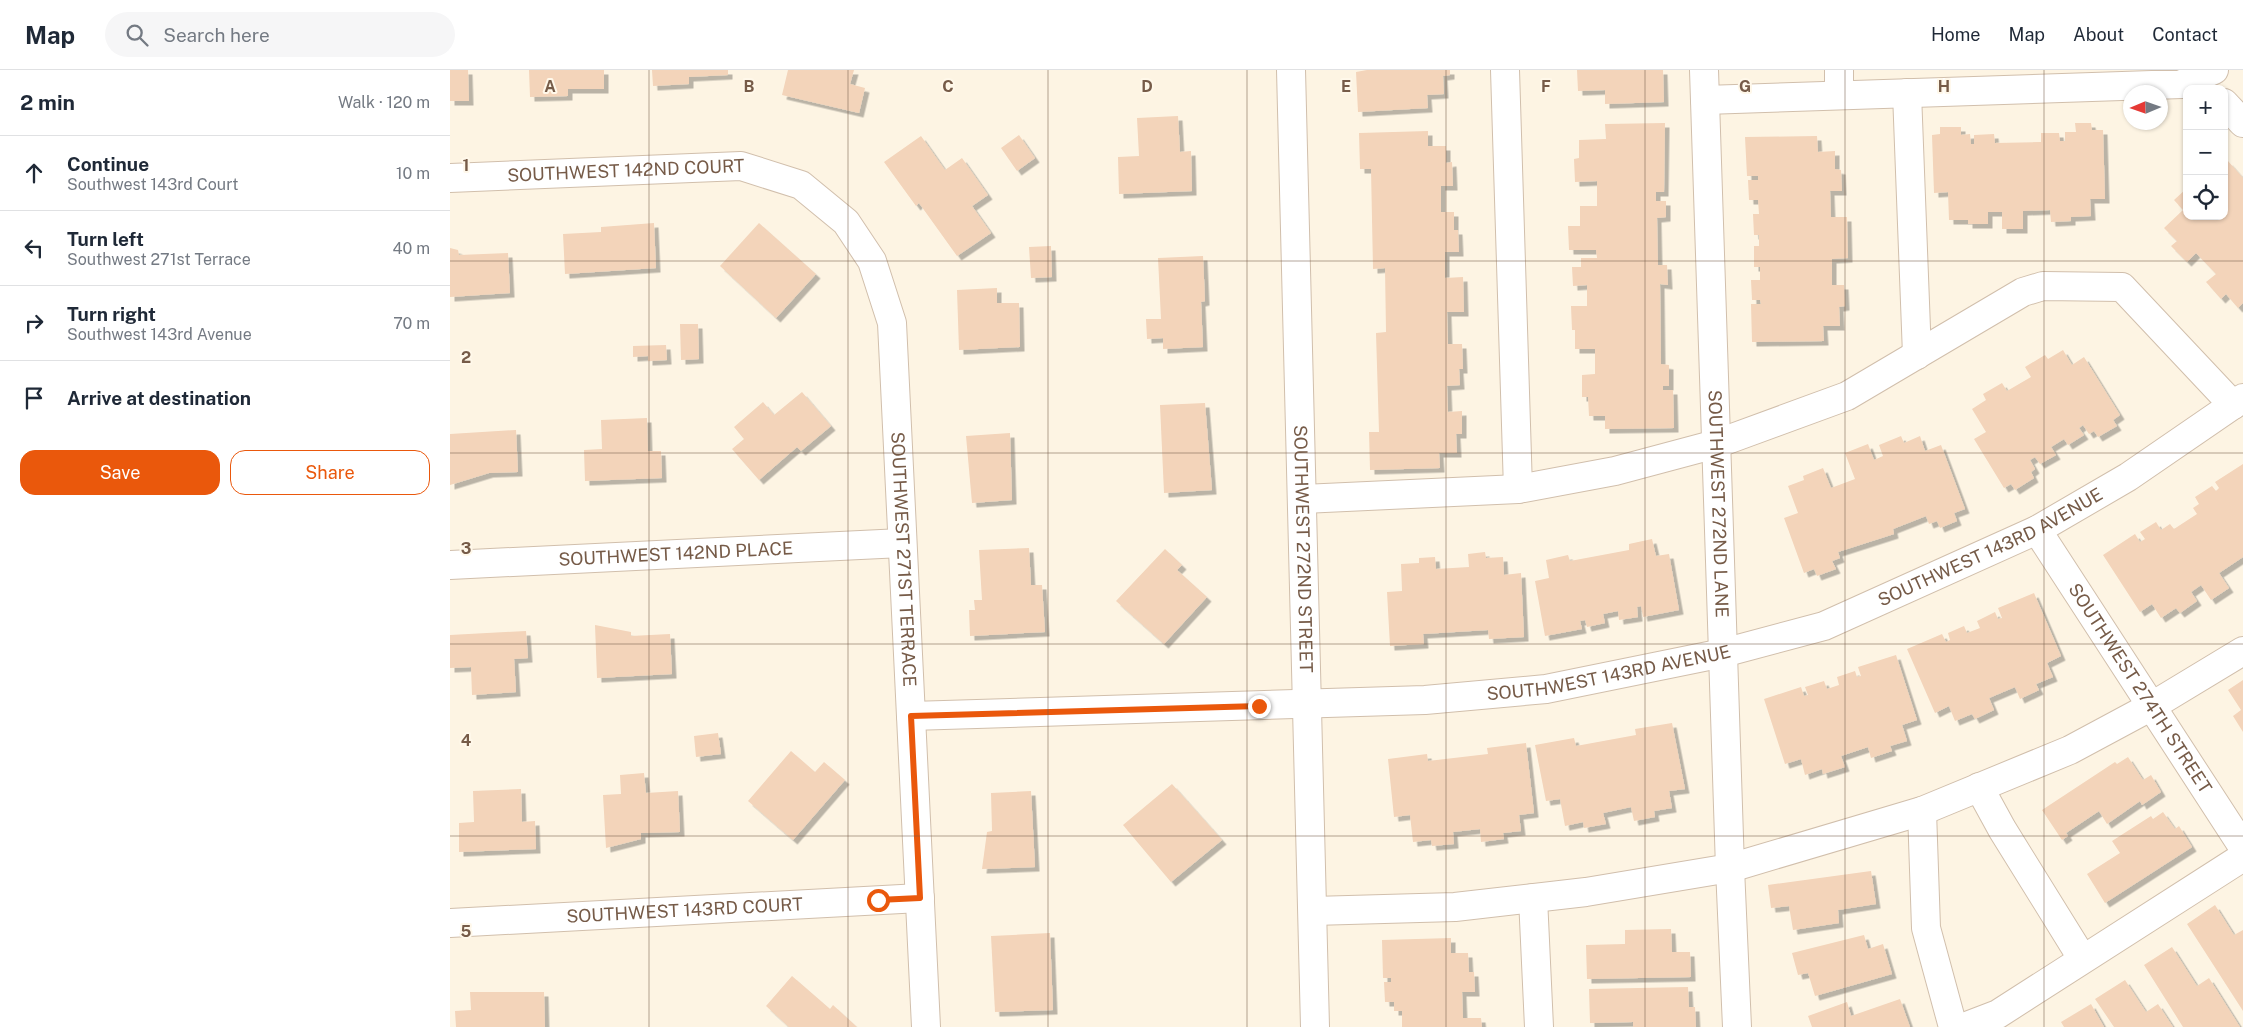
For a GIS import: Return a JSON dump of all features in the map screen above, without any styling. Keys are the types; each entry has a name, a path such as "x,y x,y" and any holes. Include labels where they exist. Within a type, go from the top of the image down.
{"street":[{"name":"SOUTHWEST 272ND STREET","path":"1291,70 1315,1027"},
{"path":"1505,70 1518,489"},
{"name":"SOUTHWEST 272ND LANE","path":"1704,70 1730,868 1737,1027"},
{"path":"1706,100 1839,83 1907,93 2034,80 2182,84 2209,77"},
{"path":"1907,93 1917,355"},
{"path":"2228,108 2243,123"},
{"name":"SOUTHWEST 142ND COURT","path":"450,178 741,166 801,185"},
{"name":"SOUTHWEST 271ST TERRACE","path":"801,185 846,222 872,261 892,323 926,1027"},
{"path":"1303,499 1518,489 1614,471 1716,444 1847,396 2023,292 2043,286 2122,287 2238,401"},
{"name":"SOUTHWEST 143RD AVENUE","path":"911,716 1425,700 1546,689 1723,653 1824,626 2037,530 2128,478 2238,401"},
{"name":"SOUTHWEST 274TH STREET","path":"2037,530 2243,847"},
{"name":"SOUTHWEST 142ND PLACE","path":"450,564 902,543"},
{"path":"1313,911 1456,907 1656,882 1730,868 1922,811 2070,750 2152,706 2243,651"},
{"path":"1980,787 2002,829 2082,958"},
{"path":"1922,811 1926,928 1953,1027"},
{"path":"1964,1027 1998,1014 2082,958 2243,857"},
{"name":"SOUTHWEST 143RD COURT","path":"450,923 920,898"},
{"path":"1534,898 1539,1027"}],"building":[{"path":"450,70 468,70 469,101 450,101"},
{"path":"529,70 604,70 604,89 568,89 568,96 530,97"},
{"path":"652,70 728,70 728,75 689,77 689,84 653,86"},
{"path":"788,70 854,70 850,84 865,88 859,113 782,95"},
{"path":"1367,70 1450,70 1450,75 1443,76 1444,94 1427,95 1428,108 1358,112 1356,72"},
{"path":"1577,70 1663,70 1664,102 1605,104 1605,90 1578,91"},
{"path":"1178,116 1180,152 1191,151 1192,191 1119,194 1118,157 1139,156 1137,118"},
{"path":"1665,123 1664,192 1656,192 1656,201 1666,201 1666,217 1657,218 1658,265 1667,265 1668,285 1660,284 1661,364 1669,365 1669,386 1663,386 1663,390 1673,390 1674,428 1605,429 1605,416 1589,416 1588,397 1582,397 1582,375 1595,374 1595,349 1575,349 1575,330 1572,330 1571,306 1587,306 1587,285 1573,286 1572,267 1581,267 1581,258 1597,258 1596,250 1569,250 1568,226 1580,226 1580,206 1597,206 1597,181 1575,182 1574,159 1579,158 1579,140 1606,139 1605,124"},
{"path":"2075,123 2091,123 2092,130 2103,130 2105,199 2090,199 2091,216 2071,217 2071,221 2051,222 2050,210 2023,211 2023,229 2002,229 2002,212 1988,212 1988,224 1968,224 1968,220 1949,220 1948,192 1934,193 1932,135 1940,134 1940,127 1961,127 1961,135 1970,134 1971,144 1974,144 1974,135 1994,134 1995,143 2041,142 2041,133 2059,133 2060,141 2065,141 2065,132 2076,132"},
{"path":"1428,131 1428,146 1446,146 1446,163 1452,162 1453,186 1441,186 1441,212 1454,212 1454,230 1458,230 1459,252 1445,252 1445,278 1463,277 1464,312 1447,312 1448,344 1462,344 1463,369 1459,369 1460,385 1447,386 1448,412 1462,411 1462,434 1456,434 1457,453 1439,453 1440,468 1370,470 1369,432 1379,432 1376,333 1386,332 1385,268 1373,269 1371,169 1360,169 1359,133"},
{"path":"1019,135 1035,158 1017,171 1001,148"},
{"path":"921,136 945,170 962,158 988,195 972,206 991,233 957,256 919,203 916,206 884,162"},
{"path":"1817,136 1818,152 1835,151 1835,169 1841,170 1842,191 1830,191 1831,217 1847,217 1848,258 1832,259 1832,285 1844,285 1845,306 1839,307 1840,326 1823,326 1824,341 1752,342 1751,304 1761,304 1760,300 1752,300 1751,280 1760,280 1760,267 1754,267 1754,246 1759,246 1759,235 1754,235 1753,214 1759,214 1758,200 1749,200 1748,180 1758,180 1758,176 1747,176 1745,137"},
{"path":"2228,161 2243,178 2243,303 2238,308 2226,294 2221,299 2206,282 2216,274 2196,253 2187,262 2171,246 2177,241 2164,228 2183,210 2183,220 2228,220"},
{"path":"2183,192 2183,210 2174,200"},
{"path":"654,223 656,268 565,274 563,234 601,232 601,227"},
{"path":"759,223 816,274 776,318 720,266"},
{"path":"1051,246 1052,277 1031,278 1029,247"},
{"path":"450,248 458,250 459,255 508,253 510,293 450,297"},
{"path":"1203,256 1205,301 1201,302 1203,347 1163,349 1163,338 1147,339 1146,319 1161,319 1158,258"},
{"path":"997,288 997,303 1019,303 1020,347 959,350 957,290"},
{"path":"680,324 698,324 699,359 681,360"},
{"path":"666,345 667,360 648,361 648,356 633,357 633,346"},
{"path":"2063,350 2072,365 2084,357 2120,415 2113,420 2117,426 2098,437 2094,431 2089,434 2083,425 2079,428 2084,435 2068,445 2064,439 2051,447 2056,455 2040,464 2035,457 2030,460 2035,469 2031,472 2034,478 2015,490 2011,484 2004,488 1974,439 1986,432 1972,409 1986,400 1983,394 2002,383 2007,391 2031,377 2025,367 2045,355 2048,359"},
{"path":"802,392 831,426 801,451 797,447 759,480 732,449 744,439 734,427 763,402 774,415"},
{"path":"1205,403 1212,490 1164,493 1160,405"},
{"path":"647,418 648,451 661,451 662,478 585,481 584,450 602,449 601,420"},
{"path":"516,430 518,472 489,473 450,485 450,434"},
{"path":"1010,433 1012,500 972,503 966,436"},
{"path":"1901,436 1904,443 1920,436 1925,451 1941,445 1965,509 1954,513 1957,521 1940,528 1937,521 1929,524 1926,516 1893,529 1894,534 1838,552 1840,558 1832,561 1836,569 1817,576 1814,569 1804,573 1784,518 1798,513 1788,486 1804,480 1803,476 1823,468 1831,488 1855,479 1845,453 1868,444 1874,460 1883,456 1879,445"},
{"path":"2243,464 2243,557 2219,573 2229,588 2211,600 2201,585 2191,592 2197,601 2180,613 2176,608 2161,618 2152,604 2140,612 2103,555 2135,534 2140,542 2145,539 2140,532 2156,522 2161,530 2170,524 2174,529 2197,514 2193,508 2199,504 2195,497 2212,486 2216,491 2219,488 2215,482"},
{"path":"1652,539 1656,556 1669,554 1679,610 1643,617 1641,606 1637,607 1638,617 1619,620 1618,611 1603,614 1605,623 1587,627 1585,620 1580,621 1582,629 1545,636 1535,581 1549,578 1546,560 1568,555 1570,561 1629,550 1629,544"},
{"path":"1029,548 1031,585 1042,585 1045,632 970,636 969,610 975,610 974,600 982,600 979,550"},
{"path":"1165,549 1182,565 1177,570 1207,597 1164,644 1116,601"},
{"path":"1485,552 1486,558 1503,557 1504,575 1521,573 1524,637 1489,639 1488,630 1423,634 1424,644 1390,646 1387,592 1402,591 1401,564 1419,563 1419,558 1435,557 1436,569 1469,567 1468,554"},
{"path":"2034,593 2061,656 2047,663 2053,677 2036,684 2039,690 2020,699 2015,687 1989,698 1994,710 1975,719 1972,714 1955,721 1949,706 1935,713 1907,649 1942,634 1946,642 1950,640 1948,633 1964,626 1967,633 1980,628 1977,621 1995,612 1998,619 2002,618 1998,608"},
{"path":"595,625 631,632 631,636 670,634 672,674 597,678"},
{"path":"526,631 528,658 514,659 516,692 472,695 471,667 450,668 450,635"},
{"path":"1896,655 1917,720 1902,725 1907,741 1890,746 1892,751 1871,758 1868,747 1841,756 1845,767 1823,774 1822,769 1805,775 1801,759 1785,764 1764,699 1801,687 1804,696 1808,695 1805,687 1824,681 1827,689 1839,685 1837,677 1855,671 1857,677 1861,676 1858,667"},
{"path":"2243,680 2243,732 2233,716 2241,710 2228,690"},
{"path":"1672,723 1685,789 1669,791 1672,808 1654,811 1655,817 1634,821 1631,807 1603,813 1606,824 1584,828 1583,822 1565,826 1560,799 1546,801 1535,745 1574,738 1576,746 1636,735 1635,729"},
{"path":"718,733 721,754 696,757 694,736"},
{"path":"1526,743 1534,813 1519,815 1521,831 1503,833 1504,839 1481,842 1480,829 1453,832 1454,844 1432,846 1431,840 1413,842 1410,815 1394,817 1388,759 1427,754 1428,761 1488,754 1487,748"},
{"path":"791,751 815,772 824,762 845,780 793,840 748,801"},
{"path":"2128,757 2143,780 2151,775 2161,792 2142,805 2140,801 2107,824 2099,811 2066,833 2068,836 2062,840 2042,810 2115,762 2117,764"},
{"path":"644,773 646,793 678,791 680,832 641,833 641,839 606,848 603,795 621,794 620,775"},
{"path":"1172,784 1222,840 1171,882 1123,825"},
{"path":"521,789 522,822 535,821 536,849 459,852 459,823 474,822 473,791"},
{"path":"1031,791 1035,867 982,869 987,832 992,831 991,793"},
{"path":"2163,812 2175,829 2179,826 2192,847 2105,903 2087,874 2120,853 2112,841 2151,816 2153,819"},
{"path":"1871,871 1876,904 1838,910 1839,923 1793,930 1789,906 1771,908 1768,885"},
{"path":"2215,905 2234,935 2243,930 2243,1011 2187,924"},
{"path":"1671,929 1672,952 1690,952 1691,977 1587,979 1586,945 1625,944 1625,930"},
{"path":"1050,933 1053,1010 995,1012 991,936"},
{"path":"1864,935 1868,949 1883,944 1892,974 1815,996 1808,973 1798,975 1792,953"},
{"path":"1451,938 1451,953 1468,953 1469,972 1474,972 1475,992 1462,992 1463,1018 1481,1018 1482,1027 1402,1027 1402,1011 1394,1011 1394,1002 1385,1002 1384,982 1391,982 1391,978 1383,978 1382,940"},
{"path":"2172,947 2197,986 2209,978 2240,1027 2183,1027 2144,965"},
{"path":"792,976 830,1009 833,1005 857,1027 789,1027 766,1006"},
{"path":"2125,980 2146,1012 2158,1004 2173,1027 2114,1027 2095,999"},
{"path":"1688,987 1689,1007 1695,1007 1696,1027 1633,1027 1633,1022 1590,1023 1589,989"},
{"path":"470,992 544,992 545,1027 456,1027 455,1011 471,1010"},
{"path":"1900,999 1910,1027 1812,1027 1808,1016 1847,1002 1851,1016"},
{"path":"2091,1004 2104,1027 2064,1027 2061,1022"}],"route":[{"path":"878,900 920,898 911,716 1259,706"}]}
